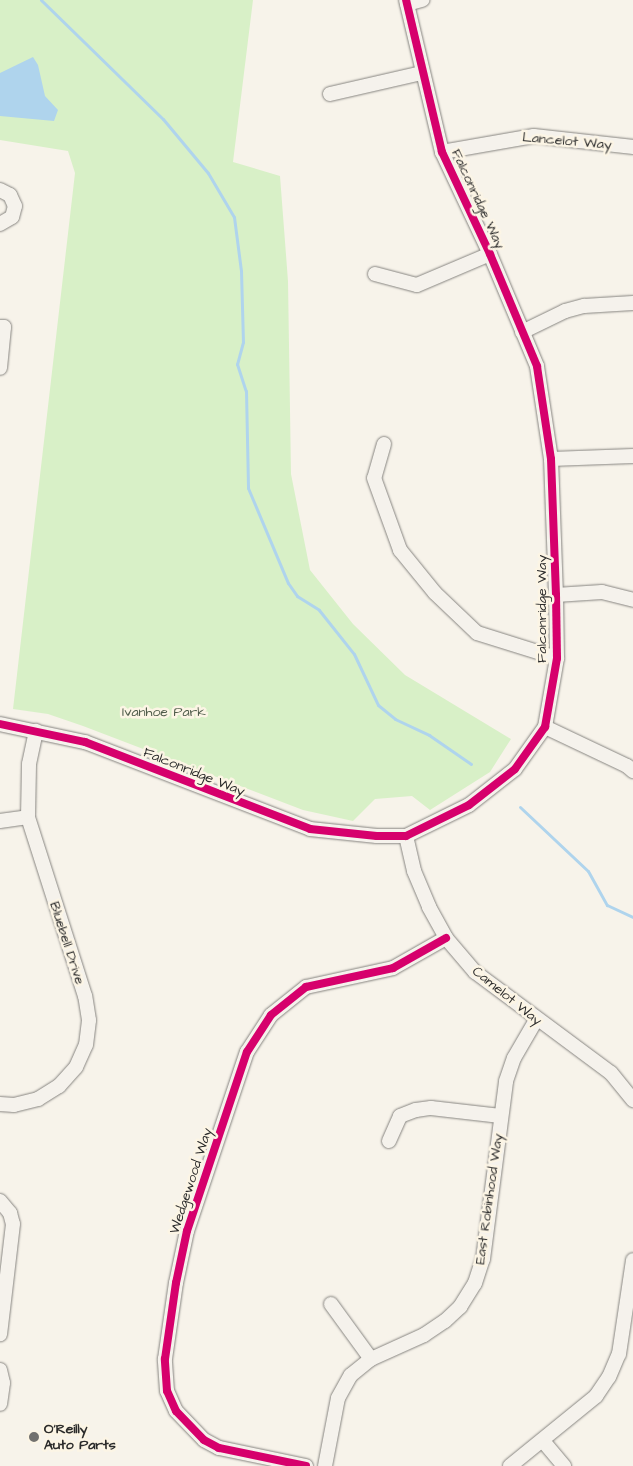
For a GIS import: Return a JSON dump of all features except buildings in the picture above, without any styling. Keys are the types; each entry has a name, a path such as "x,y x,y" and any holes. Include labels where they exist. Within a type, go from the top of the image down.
{"street":[{"path":"406,2 422,0"},
{"name":"Falconridge Way","path":"0,724 85,742 310,829 377,836 406,836 469,806 508,775 545,727 557,658 556,595 551,459 537,366 490,254 442,152 406,2"},
{"path":"330,94 422,73"},
{"name":"Lancelot Way","path":"442,152 534,136 633,147"},
{"path":"0,190 10,195 15,206 12,217 0,224"},
{"path":"375,274 416,284 490,254"},
{"path":"522,332 565,311 584,306 633,303"},
{"path":"0,327 4,327 0,368"},
{"path":"384,444 374,478 400,550 435,593 477,633 557,658"},
{"path":"551,459 633,456"},
{"path":"556,595 602,592 633,600"},
{"path":"545,727 633,772"},
{"name":"Bluebell Drive","path":"0,1104 14,1105 38,1099 59,1086 76,1067 86,1045 89,1020 85,996 28,817 29,764 36,731"},
{"path":"0,821 28,817"},
{"name":"Camelot Way","path":"406,836 414,871 446,938 475,972 536,1020 611,1073 633,1100"},
{"name":"Wedgewood Way","path":"306,1466 219,1448 194,1432 176,1411 167,1391 165,1359 176,1283 188,1231 247,1052 271,1015 306,987 393,968 446,938"},
{"name":"East Robinhood Way","path":"325,1466 338,1398 351,1375 370,1359 424,1335 445,1321 460,1307 475,1283 483,1259 501,1116 514,1058 536,1020"},
{"path":"390,1140 400,1116 416,1110 431,1108 501,1116"},
{"path":"0,1202 10,1213 13,1224 0,1334"},
{"path":"510,1466 596,1396 609,1377 619,1354 633,1260"},
{"path":"332,1304 370,1359"},
{"path":"0,1370 3,1383 0,1404"},
{"path":"543,1441 564,1466"}],"green space":[{"name":"Ivanhoe Park","path":"0,0 253,0 233,162 280,176 288,281 291,474 310,570 353,624 405,675 511,739 490,772 430,810 412,796 375,799 353,821 303,810 83,726 48,714 13,709 75,173 68,151 0,140"}],"water":[{"path":"33,57 38,65 45,96 58,110 54,121 0,116 0,73"}],"waterway":[{"path":"41,0 163,119 208,173 234,217 241,271 243,342 237,364 246,391 248,488 288,583 297,596 319,610 354,654 378,705 395,719 429,735 471,764"},
{"path":"520,807 588,871 607,905 633,917"}],"cycle path":[{"path":"0,724 85,742 310,829 377,836 406,836 469,805 515,769 545,727 557,658 556,595 551,459 537,366 490,254 442,152 406,0"},
{"path":"306,1466 219,1448 204,1440 176,1411 167,1391 165,1359 176,1283 187,1231 247,1052 271,1015 306,987 393,968 446,938"}],"place":[{"name":"O'Reilly Auto Parts","path":"34,1437"}]}
